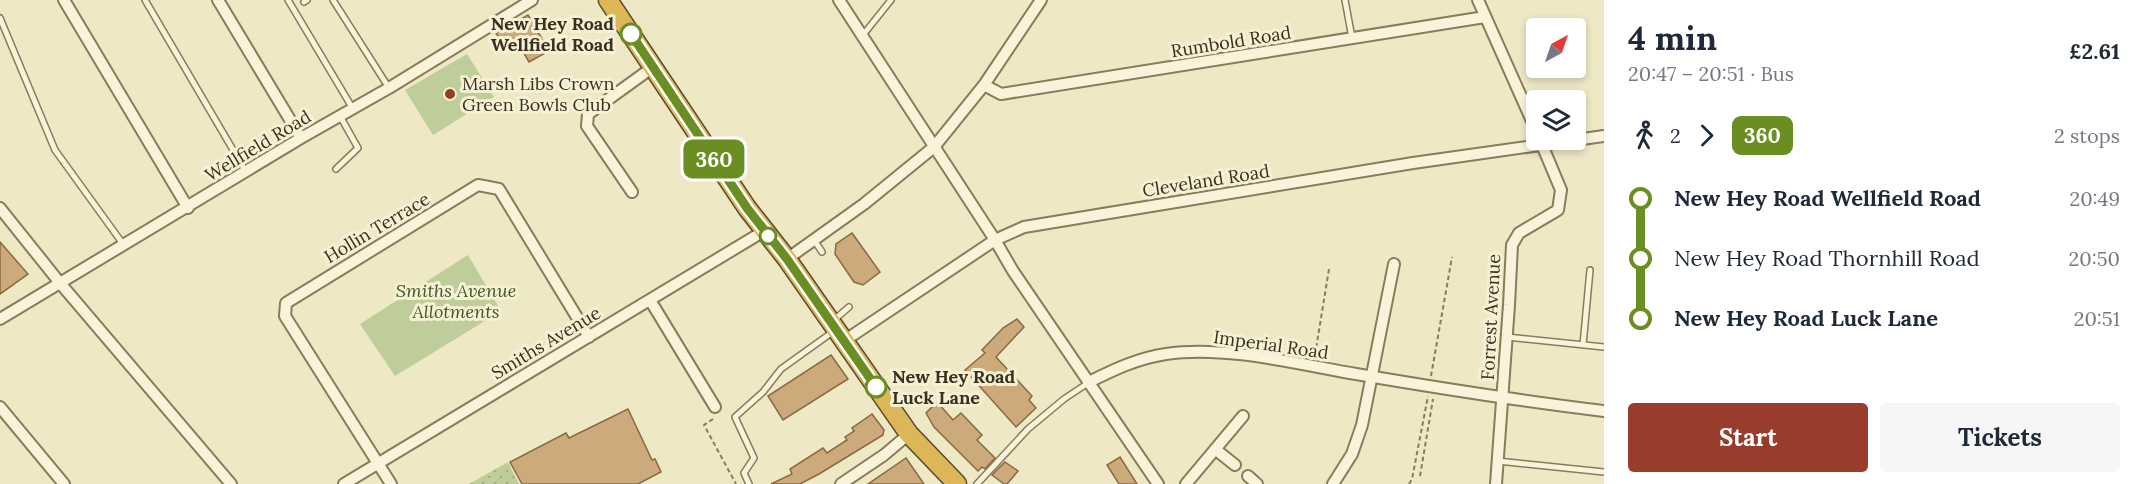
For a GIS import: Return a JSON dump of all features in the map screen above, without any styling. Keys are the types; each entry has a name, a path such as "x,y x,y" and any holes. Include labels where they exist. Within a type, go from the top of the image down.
{"highway":[{"path":"608,0 747,208 787,259 909,434 957,484"}],"street":[{"path":"64,0 188,208"},
{"path":"218,0 302,138"},
{"name":"Wellfield Road","path":"0,319 389,88 532,0"},
{"path":"838,0 1013,271 1158,484"},
{"path":"787,259 864,204 934,147 984,85 1041,0"},
{"path":"1478,0 1526,108"},
{"name":"Rumbold Road","path":"984,85 1001,94 1485,17"},
{"path":"632,192 586,126 588,114 653,68"},
{"name":"Cleveland Road","path":"1586,138 1604,136"},
{"name":"Cleveland Road","path":"837,332 995,240 1024,227 1526,144"},
{"name":"Forrest Avenue","path":"1496,484 1512,245 1519,233 1558,210 1562,190 1544,150"},
{"name":"Hollin Terrace","path":"378,462 285,316 286,303 478,185 499,189 589,337"},
{"path":"0,208 60,283 231,484"},
{"name":"Smiths Avenue","path":"344,484 764,231"},
{"path":"1333,484 1352,454 1362,425 1394,264"},
{"path":"650,300 716,407"},
{"name":"Imperial Road","path":"1089,382 1123,366 1166,354 1213,352 1503,399 1604,411"},
{"path":"0,407 64,484"},
{"path":"1186,484 1243,416"},
{"path":"841,484 884,455 909,434"},
{"path":"1215,449 1235,465"},
{"path":"378,462 391,484"},
{"path":"1248,476 1257,484"}],"lane":[{"path":"145,0 246,172"},
{"path":"288,0 353,109"},
{"path":"333,0 389,88"},
{"path":"862,37 891,0"},
{"path":"1345,0 1352,39"},
{"path":"0,18 55,150 124,245"},
{"path":"336,169 358,148 340,116"},
{"path":"814,240 822,252"},
{"path":"1583,345 1590,270"},
{"path":"749,484 744,473 754,458 735,417 763,392 781,369 837,332 849,307"},
{"path":"1507,337 1604,347"},
{"name":"Imperial Road","path":"976,484 1028,429 1089,382"},
{"path":"1498,461 1604,472"}],"path":[{"path":"1420,476 1452,257"},
{"path":"1314,367 1329,269"},
{"path":"1409,484 1432,387"},
{"path":"716,407 720,414 704,425 736,484"}],"green space":[{"name":"Marsh Libs Crown Green Bowls Club","path":"467,54 494,97 433,135 405,90"},
{"name":"Smiths Avenue Allotments","path":"468,255 501,311 395,376 360,324"},
{"path":"508,462 519,484 469,484"}],"building":[{"path":"528,15 549,51 529,62 518,43 506,50 496,33"},
{"path":"852,233 880,272 863,285 854,282 835,254 836,244"},
{"path":"0,242 28,274 0,294"},
{"path":"1017,319 1024,327 996,357 1032,396 1029,400 1036,408 1016,427 965,370 985,353 982,350 1003,328"},
{"path":"831,355 848,379 783,420 768,396"},
{"path":"937,402 953,420 961,413 982,435 977,440 995,458 985,469 982,467 978,471 934,427 926,413"},
{"path":"628,409 652,460 655,459 661,472 638,484 522,484 510,462 566,433 569,438"},
{"path":"872,414 884,430 883,435 800,484 771,484 792,474 790,469 823,448 827,453 847,440 845,437 854,431 852,428"},
{"path":"1120,457 1137,484 1119,484 1107,465"},
{"path":"906,458 924,484 868,484"},
{"path":"1005,462 1018,471 1007,484 992,475"}],"bus line":[{"name":"360","path":"631,34 747,208 787,259 876,387"}],"place":[{"name":"New Hey Road Wellfield Road","path":"631,34"},
{"name":"Marsh Libs Crown Green Bowls Club","path":"450,94"},
{"name":"New Hey Road Luck Lane","path":"876,387"}]}
